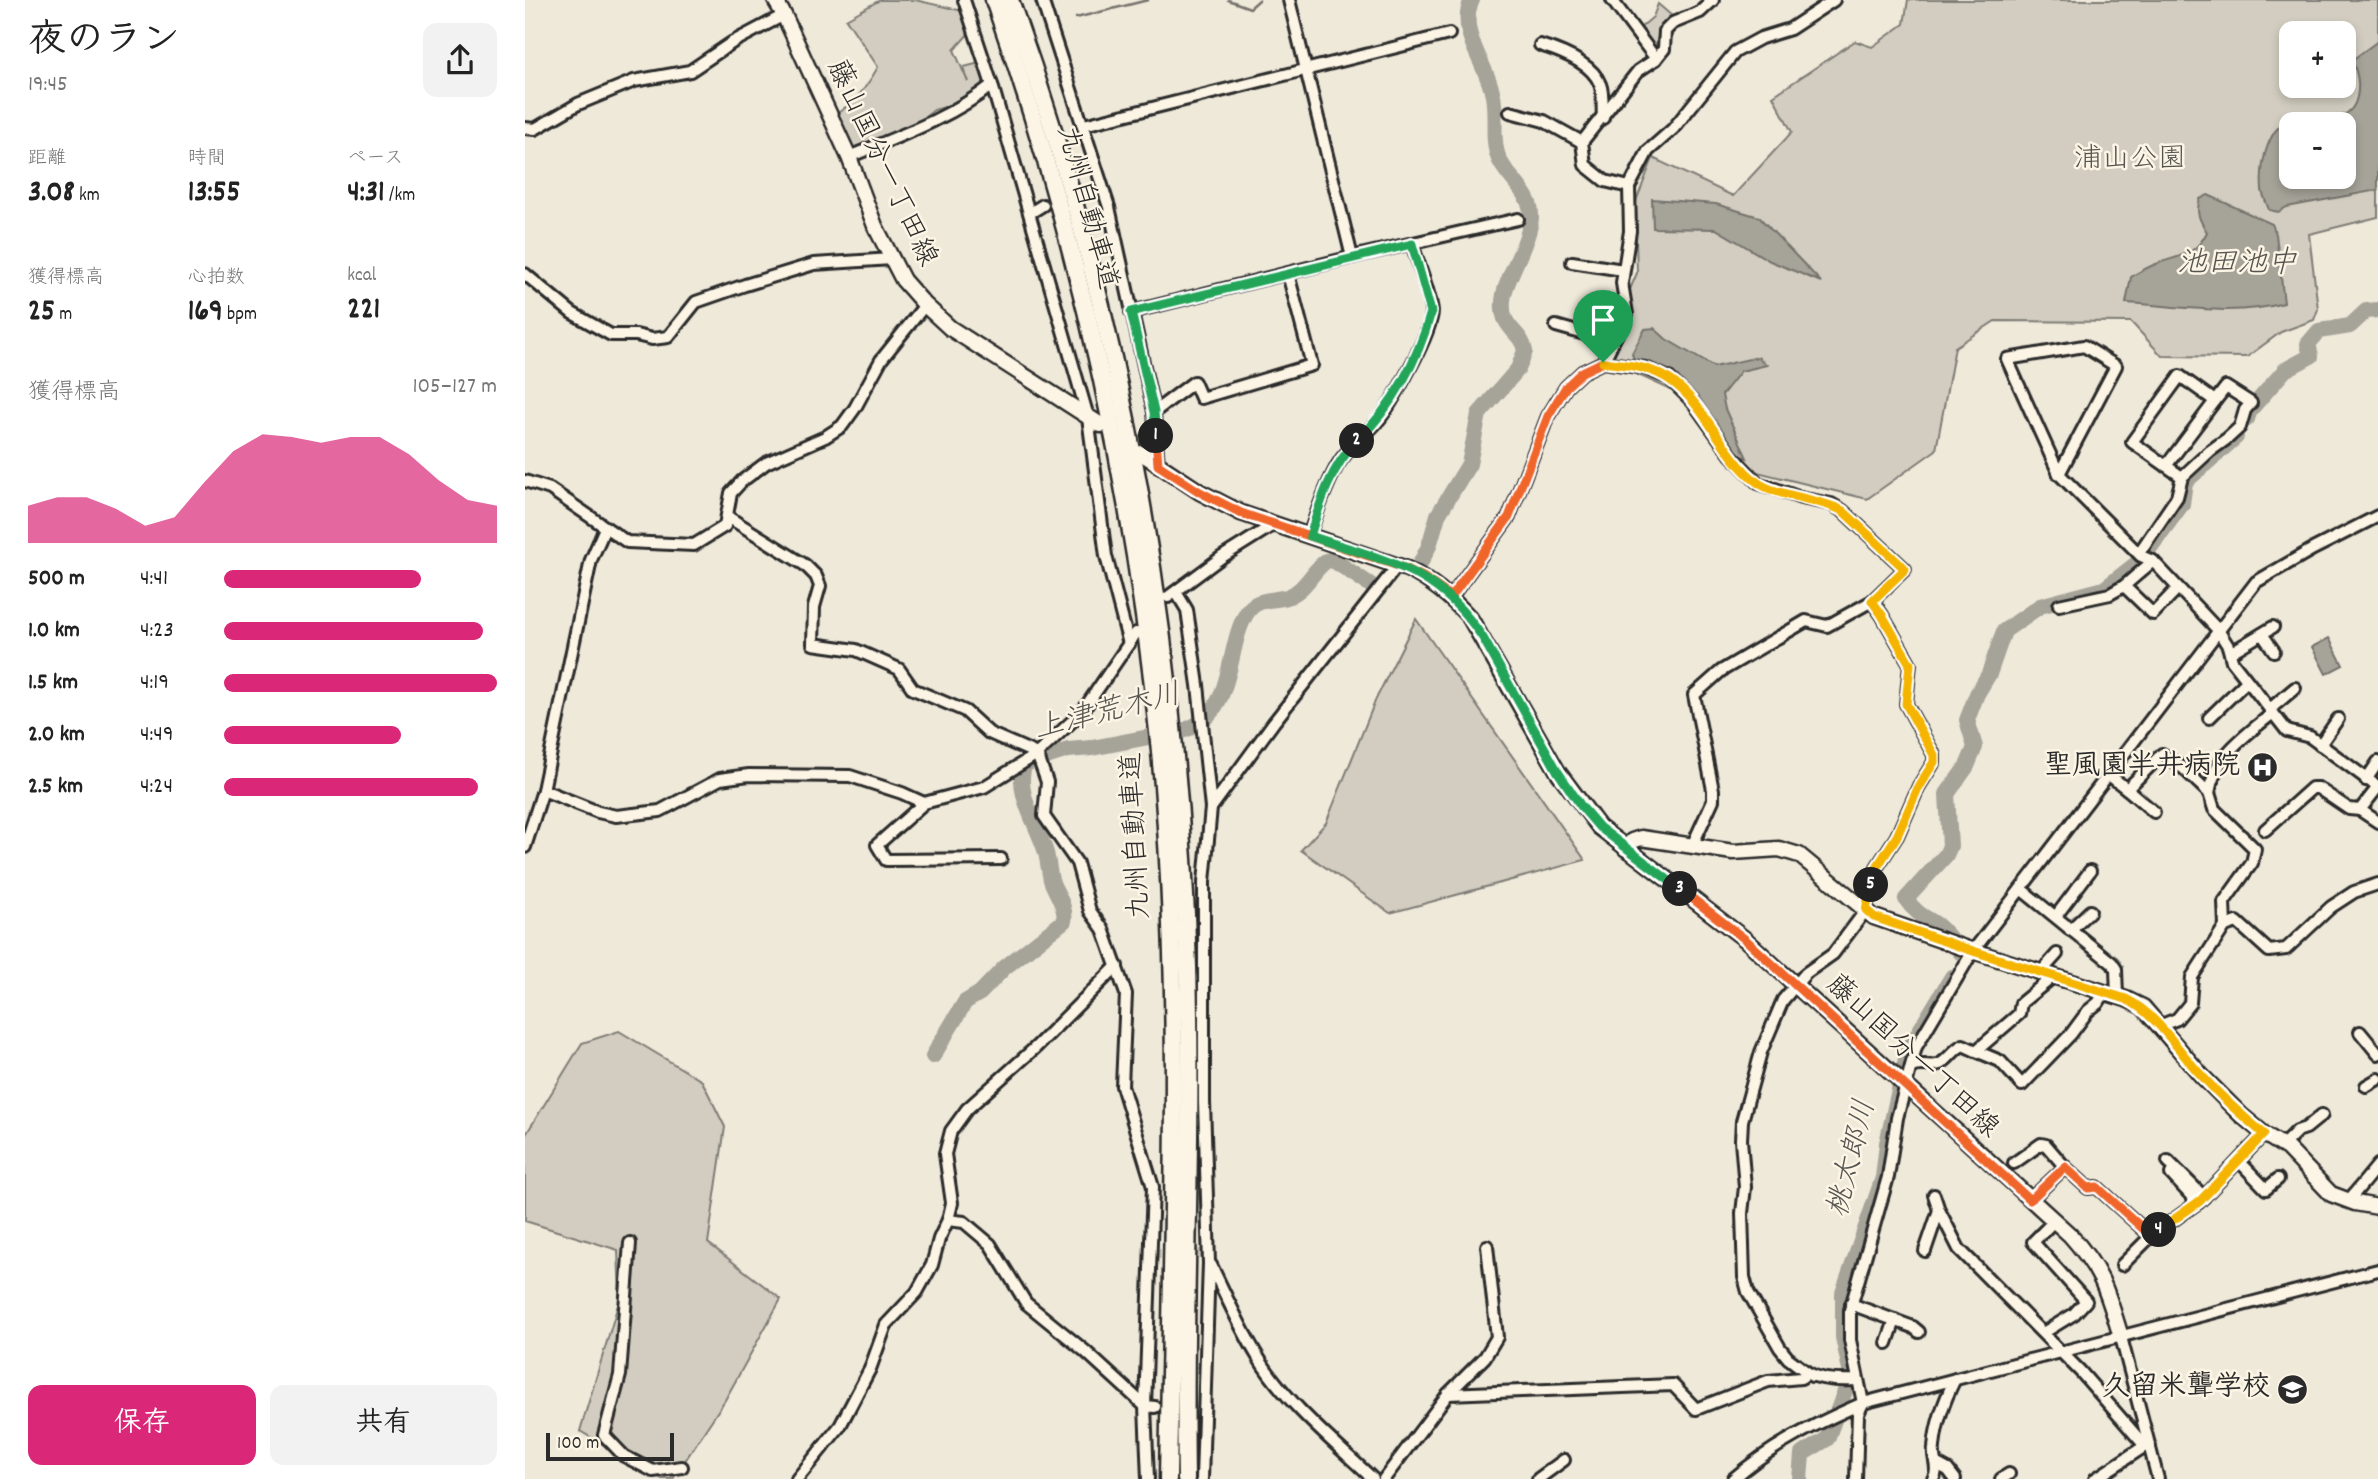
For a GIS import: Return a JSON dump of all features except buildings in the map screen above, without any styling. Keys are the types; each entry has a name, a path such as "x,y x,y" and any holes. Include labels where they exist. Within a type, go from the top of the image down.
{"highway":[{"name":"九州自動車道","path":"994,0 1039,136 1103,382 1137,573 1156,709 1167,846 1173,1026 1168,1479"},
{"name":"九州自動車道","path":"1010,0 1054,131 1101,306 1142,506 1169,696 1182,845 1188,967 1189,1178 1184,1395 1186,1479"}],"main road":[{"name":"藤山国分一丁田線","path":"775,0 849,157 875,226 903,280 950,328 1095,421"},
{"name":"藤山国分一丁田線","path":"1141,453 1217,502 1273,525 1398,565 1423,577 1451,597 1483,638 1558,772 1599,827 1719,919 1795,984 2070,1235 2097,1268 2121,1336"},
{"path":"1626,849 1632,841 1641,838 1733,852 1779,849 1799,855 1874,917 2111,994 2143,1007 2201,1075 2241,1115 2283,1145 2331,1194 2378,1207"}],"street":[{"path":"964,0 1095,421 1106,556 1129,644"},
{"path":"1041,0 1109,207 1154,412 1158,465"},
{"path":"1289,0 1352,257"},
{"path":"1612,0 1656,60"},
{"path":"1629,187 1605,181 1585,165 1582,142 1638,71 1656,60 1664,49 1665,31 1673,23 1700,12 1713,0"},
{"path":"1603,362 1627,314 1622,283 1630,231 1629,187 1648,151 1672,129 1735,52 1761,38 1790,29 1835,0"},
{"path":"525,128 535,129 578,104 634,81 690,71 733,42 784,15"},
{"path":"1084,125 1449,34"},
{"path":"1540,44 1559,51 1594,73 1601,86 1602,118"},
{"path":"849,157 975,99 992,85"},
{"path":"1510,112 1544,121 1582,142"},
{"path":"1030,213 1043,205"},
{"path":"1131,312 1518,219"},
{"path":"1310,536 1320,504 1338,465 1353,445 1377,422 1395,396 1421,343 1431,312 1412,244"},
{"path":"525,274 572,313 611,335 636,335 652,340 668,337 696,302 745,285 814,264 892,259"},
{"path":"1572,262 1623,270"},
{"path":"1154,412 1195,382 1201,398 1312,365 1288,274"},
{"path":"525,481 550,489 627,542 694,545 725,526 731,493 750,475 766,463 825,438 842,426 881,360 925,305"},
{"path":"1556,326 1613,342"},
{"path":"2059,474 2116,366 2084,346 2007,359 2059,474 2139,553 2153,561 2218,630 2228,646 2232,661 2287,731 2309,737 2378,787 2360,810"},
{"path":"1451,597 1509,517 1543,427 1566,387 1582,372 1603,362 1645,368 1669,379 1692,402 1731,455 1758,483 1801,498 1831,504 1843,511 1905,569 1872,601 1827,626 1806,621 1721,671 1694,695 1713,800 1692,846"},
{"path":"2182,477 2132,442 2181,376 2215,401"},
{"path":"2139,553 2177,497 2182,477 2240,427 2245,410 2251,403 2226,387 2166,466"},
{"path":"1856,1479 1858,1413 1863,1403 1850,1340 1851,1304 1888,1177 1897,1118 1916,1047 1973,951 2256,582 2378,516"},
{"path":"728,517 805,565 816,576 820,586 814,607 813,644 856,650 899,669 913,689 965,711 989,733 1037,754 1047,782 1044,816 1077,863 1090,911 1103,929 1126,994 1122,1086 1153,1186 1148,1479"},
{"path":"1202,1479 1207,1257 1203,950 1204,882 1210,808 1198,685 1187,610 1172,594 1222,557 1273,525"},
{"path":"525,847 543,790 591,560 605,528"},
{"path":"2059,605 2110,594 2124,586 2153,561"},
{"path":"1210,808 1398,565"},
{"path":"2124,586 2153,614 2178,588"},
{"path":"1812,1376 1788,1358 1780,1348 1748,1292 1742,1265 1745,1187 1742,1121 1761,1052 1783,1000 1814,965 1833,954 1866,910 1877,867 1897,836 1919,786 1934,762 1934,755 1906,704 1910,664 1872,601"},
{"path":"2230,653 2273,627"},
{"path":"1001,859 886,860 877,845 924,803 984,787 1037,754 1082,712 1136,633"},
{"path":"2262,634 2274,651"},
{"path":"2210,718 2247,681"},
{"path":"2209,793 2215,769 2228,750 2295,688"},
{"path":"2320,745 2338,719"},
{"path":"2127,789 2162,754 2183,768 2209,793 2214,810 2255,849 2252,863 2224,902 2225,926 2192,977 2190,1003 2177,1019 2159,1026"},
{"path":"2366,780 2378,762"},
{"path":"543,790 598,812 616,816 660,811 720,779 749,775 850,776 924,803"},
{"path":"2109,775 2154,812"},
{"path":"2265,830 2312,788 2319,788 2349,809 2360,810 2378,822"},
{"path":"2056,916 2090,871"},
{"path":"2225,926 2237,922 2269,951 2286,949 2331,907 2354,892 2378,884"},
{"path":"1911,1067 1925,1063 1941,1063 1963,1045 2000,1060 2022,1085 2071,1034 2088,1010 2111,994 2116,969 2021,889"},
{"path":"2070,930 2090,911"},
{"path":"1976,1051 2019,1014 2021,1003 2047,974 2057,954"},
{"path":"797,1479 840,1426 870,1369 886,1325 917,1292 932,1265 952,1203 945,1153 951,1131 967,1109 1036,1047 1117,966"},
{"path":"2360,1032 2378,1054"},
{"path":"2366,1086 2378,1079"},
{"path":"2283,1145 2297,1131 2306,1128 2322,1115"},
{"path":"2122,1265 2151,1236 2201,1200 2264,1134"},
{"path":"2014,1163 2041,1144 2046,1145 2088,1188 2097,1187 2151,1236"},
{"path":"2239,1161 2266,1189 2278,1179"},
{"path":"2166,1164 2201,1200"},
{"path":"2349,1200 2378,1165"},
{"path":"2030,1200 2065,1167"},
{"path":"1934,1195 1959,1249 2043,1333 2147,1446"},
{"path":"1924,1251 1939,1210"},
{"path":"948,1220 964,1222 990,1244 1026,1303 1150,1406"},
{"path":"2043,1333 2074,1314 2086,1301 2033,1242 2054,1221"},
{"path":"631,1243 620,1374 604,1435 624,1456 653,1471 682,1467"},
{"path":"1384,1479 1448,1394 1485,1357 1497,1337 1487,1245"},
{"path":"1207,1257 1258,1358 1269,1373 1311,1421 1373,1479"},
{"path":"1733,1479 1784,1440 1863,1403 2378,1270"},
{"path":"1851,1304 1913,1327 1919,1332"},
{"path":"1887,1343 1895,1320"},
{"path":"2121,1336 2147,1446 2158,1479"},
{"path":"1448,1394 1673,1385 1696,1409 1768,1381 1801,1378 1808,1373 1843,1381 1857,1380"},
{"path":"1933,1479 1937,1464 1933,1450 1940,1414 1955,1380"},
{"path":"2095,1479 2147,1446"},
{"path":"1538,1479 1564,1460"},
{"path":"1937,1464 1948,1470 1955,1479"}],"green space":[{"path":"880,0 915,0 963,11 970,32 954,50 968,82 964,67 980,63 992,85 975,99 934,110 905,133 849,157 831,118 859,96 878,67 846,19"},
{"name":"浦山公園","path":"1908,0 2378,0 2378,217 2309,234 2318,309 2314,320 2281,332 2247,357 2162,356 2131,322 1995,321 1955,347 1936,450 1867,499 1733,466 1678,393 1601,358 1637,273 1635,204 1653,158 1733,196 1792,132 1773,96 1855,41 1872,47 1904,24"},
{"path":"1658,4 1672,16 1660,28 1654,52 1639,29 1653,17"},
{"path":"1416,619 1585,860 1390,913 1301,850 1326,823 1376,699"},
{"path":"619,1031 702,1081 725,1127 708,1243 781,1299 725,1400 673,1479 662,1479 580,1431 620,1298 618,1250 525,1221 525,1136 582,1043"}],"water":[{"path":"2378,41 2378,190 2287,207 2278,212 2269,210 2263,192 2262,168 2267,146 2279,127 2279,189 2356,189 2356,112 2348,112 2357,97 2356,57"},
{"name":"池田池中","path":"2208,195 2272,224 2276,234 2284,303 2226,310 2126,303 2131,277 2153,265 2192,251 2202,240 2207,232 2200,220 2198,208 2200,199"},
{"path":"1652,199 1716,204 1759,217 1821,282 1770,261 1716,229 1653,228"},
{"path":"1654,328 1666,339 1714,367 1758,357 1767,365 1741,371 1722,395 1725,409 1747,458 1734,453 1670,375 1634,360 1632,353 1645,329"},
{"path":"2329,638 2343,665 2326,674 2312,647"}],"waterway":[{"path":"1076,18 1148,0"},
{"path":"1228,0 1250,8 1259,0"},
{"name":"上津荒木川","path":"1417,570 1429,546 1438,515 1469,464 1479,414 1518,369 1525,351 1523,343 1507,322 1503,306 1507,284 1527,236 1531,213 1526,197 1502,165 1497,152 1493,96 1468,24 1472,0"},
{"name":"桃太郎川","path":"2247,419 2250,410 2285,370 2311,356 2308,344 2319,331 2350,326 2366,311 2378,310"},
{"name":"桃太郎川","path":"1960,952 1944,931 1916,911 1906,899 1946,855 1950,846 1947,794 1967,766 1975,747 1967,720 1977,694 1989,674 2004,631 2040,606 2104,589 2141,560 2182,504 2185,482 2236,437"},
{"name":"上津荒木川","path":"933,1056 965,1002 980,993 1004,968 1064,921 1064,910 1051,880 1043,843 1028,809 1022,786 1025,764 1068,750 1185,730 1202,721 1214,708 1222,693 1235,642 1248,611 1261,602 1293,594 1304,586 1326,561 1333,560 1375,588"},
{"name":"桃太郎川","path":"1800,1479 1802,1454 1827,1439 1851,1375 1843,1337 1843,1293 1883,1178 1887,1143 1908,1050 1952,977"}],"tunnel":[{"path":"1066,197 1101,184"},
{"path":"1151,1254 1202,1254"}],"place":[{"name":"聖風園半井病院","path":"2263,768"},
{"name":"久留米聾学校","path":"2293,1389"}],"route":[{"path":"1603,362 1582,372 1566,387 1548,416 1509,517 1451,597 1407,569 1241,513 1217,502 1158,465 1154,412 1131,312 1412,244 1431,312 1421,343 1395,396 1377,422 1353,445 1338,465 1320,504 1310,536 1407,569 1423,577 1451,597 1483,638 1558,772 1599,827 1746,940 2030,1200 2065,1167 2088,1188 2097,1187 2151,1236 2200,1201 2264,1134 2201,1075 2143,1007 2126,999 1892,924 1874,917 1866,910 1877,867 1897,836 1919,786 1934,762 1934,755 1906,704 1910,664 1872,601 1905,569 1843,511 1831,504 1801,498 1758,483 1731,455 1692,402 1669,379 1645,368 1603,362"}]}
